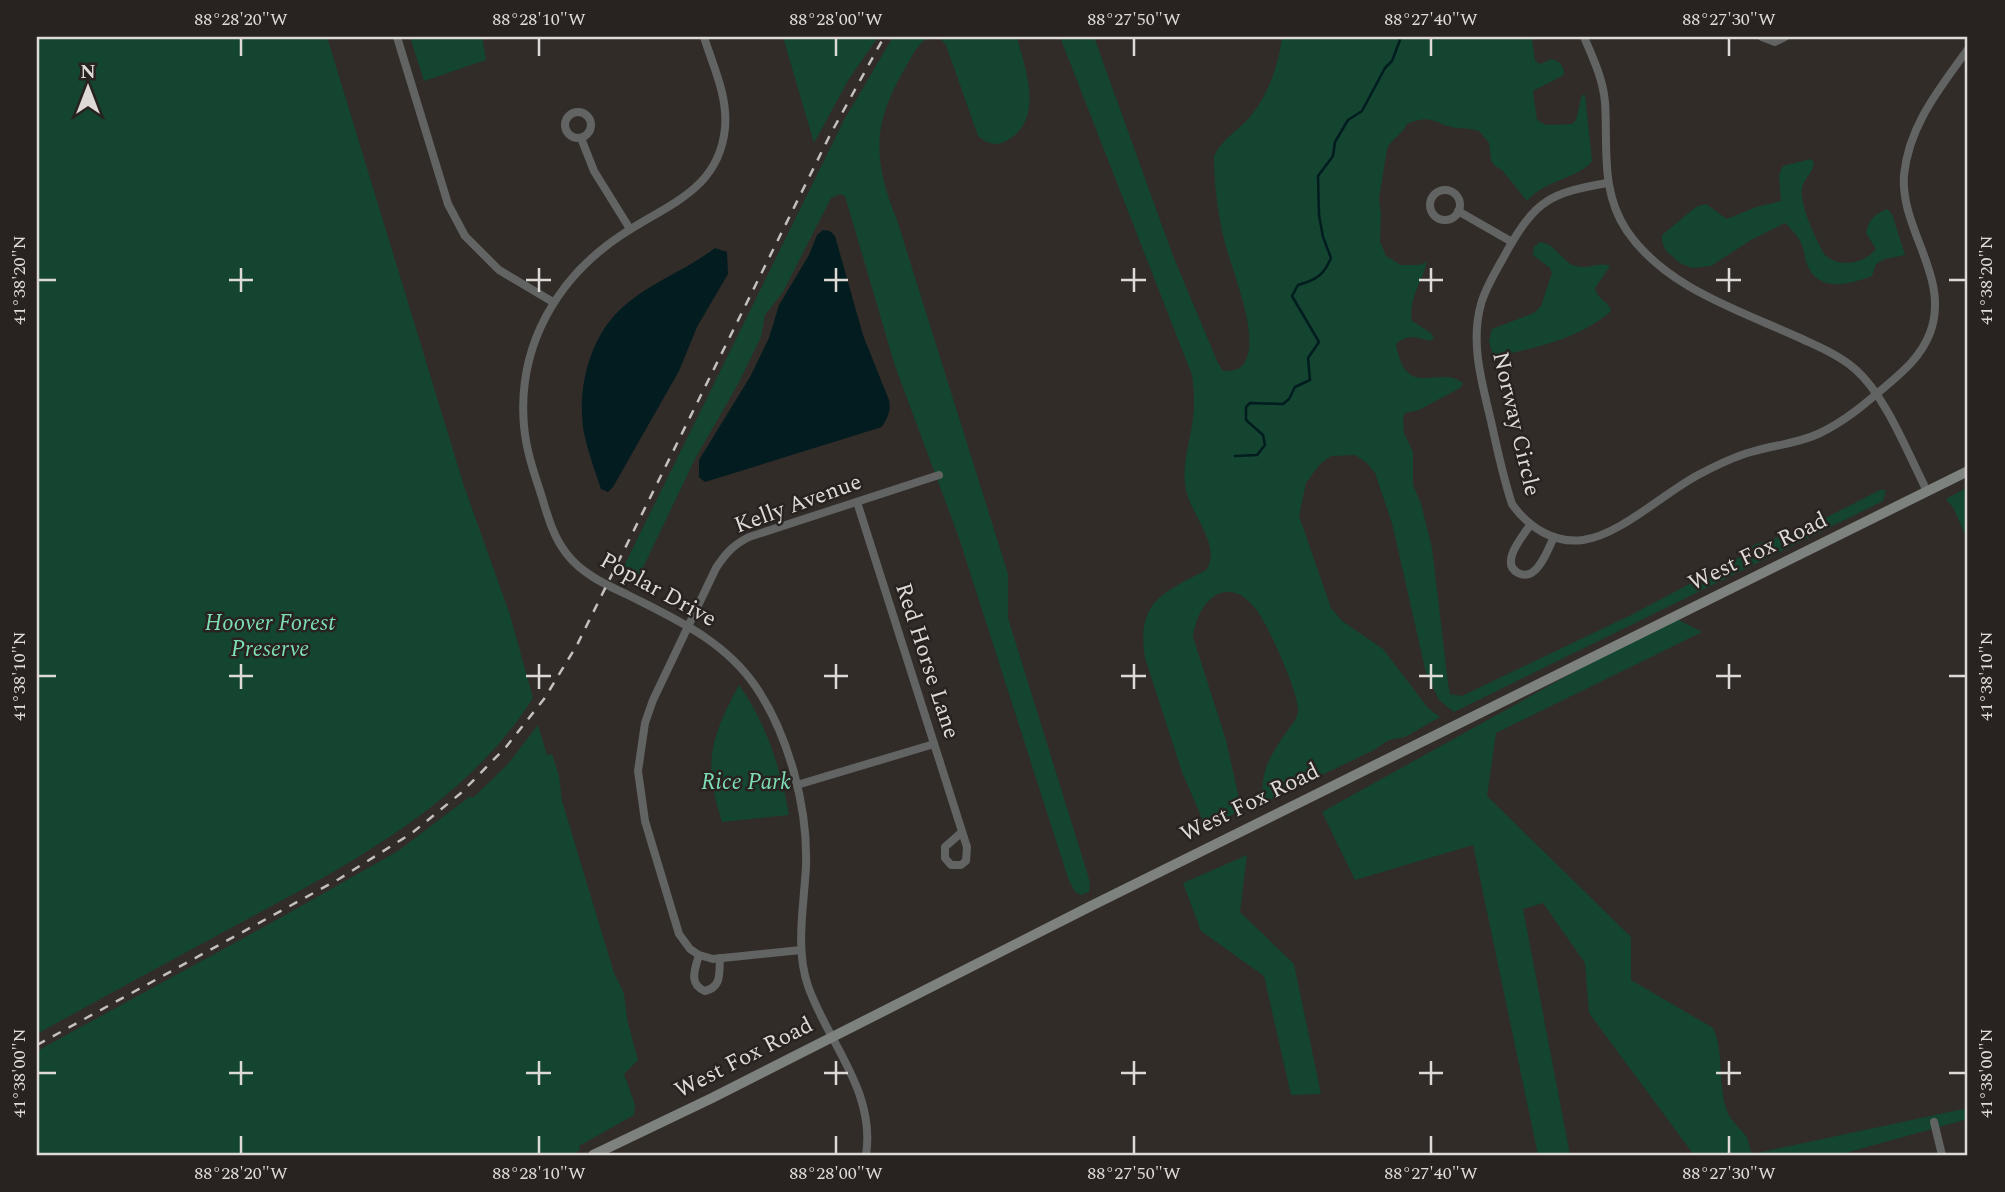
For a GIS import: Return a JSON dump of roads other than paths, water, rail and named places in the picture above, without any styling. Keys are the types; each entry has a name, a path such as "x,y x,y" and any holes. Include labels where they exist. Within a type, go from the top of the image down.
{"street":[{"path":"397,37 448,204 465,236 499,270 553,302"},
{"name":"Poplar Drive","path":"704,37 726,113 717,161 692,191 630,229 593,256 553,302 532,344 525,376 523,407 526,445 553,531 566,554 591,576 689,626 726,653 754,684 776,724 797,785 805,839 801,950 808,985 853,1074 865,1111 866,1155"},
{"path":"1584,37 1598,70 1605,99 1607,183 1624,227 1639,248 1659,268 1685,285 1832,353 1855,369 1877,394 1927,491"},
{"path":"1762,37 1775,42 1785,37"},
{"name":"Norway Circle","path":"1607,183 1575,189 1546,200 1527,219 1512,242 1481,304 1477,332 1478,365 1512,504 1523,520 1554,537 1582,540 1605,534 1696,476 1752,451 1817,435 1846,419 1912,364 1931,331 1936,311 1934,284 1905,196 1906,160 1917,126 1932,99 1968,49"},
{"path":"581,138 594,171 630,229"},
{"path":"1458,211 1512,242"},
{"name":"West Fox Road","path":"593,1155 1968,471"},
{"name":"Kelly Avenue","path":"699,955 690,949 680,934 645,821 638,771 642,738 653,700 716,568 736,543 749,537 939,475"},
{"name":"Red Horse Lane","path":"857,502 961,832"},
{"name":"Norway Circle","path":"1530,525 1511,558 1512,567 1518,573 1527,575 1535,571 1554,537"},
{"path":"797,785 934,744"},
{"path":"720,958 716,987 705,991 696,987 694,971 699,955 720,958 801,950"},
{"path":"1934,1122 1942,1155"}],"water":[{"path":"823,230 830,231 835,236 863,335 889,400 886,420 882,427 705,482 699,477 699,460 750,377 769,338 779,305 809,255 817,235"},
{"path":"715,248 727,252 728,274 697,327 679,371 613,487 608,492 601,489 584,433 582,416 584,381 594,347 612,318 624,306"}],"waterway":[{"path":"1235,456 1257,455 1265,445 1263,435 1246,420 1246,407 1250,403 1283,404 1295,387 1310,380 1308,358 1319,342 1292,296 1298,285 1315,279 1322,273 1331,258 1319,215 1318,176 1333,156 1335,142 1348,120 1362,111 1385,68 1392,61 1400,40 1398,37"}],"railway":[{"path":"37,1045 339,879 412,833 461,793 506,747 544,699 577,645 830,135 884,37"}],"park label":[{"name":"Hoover Forest Preserve","path":"270,636"},
{"name":"Rice Park","path":"746,782"}]}
